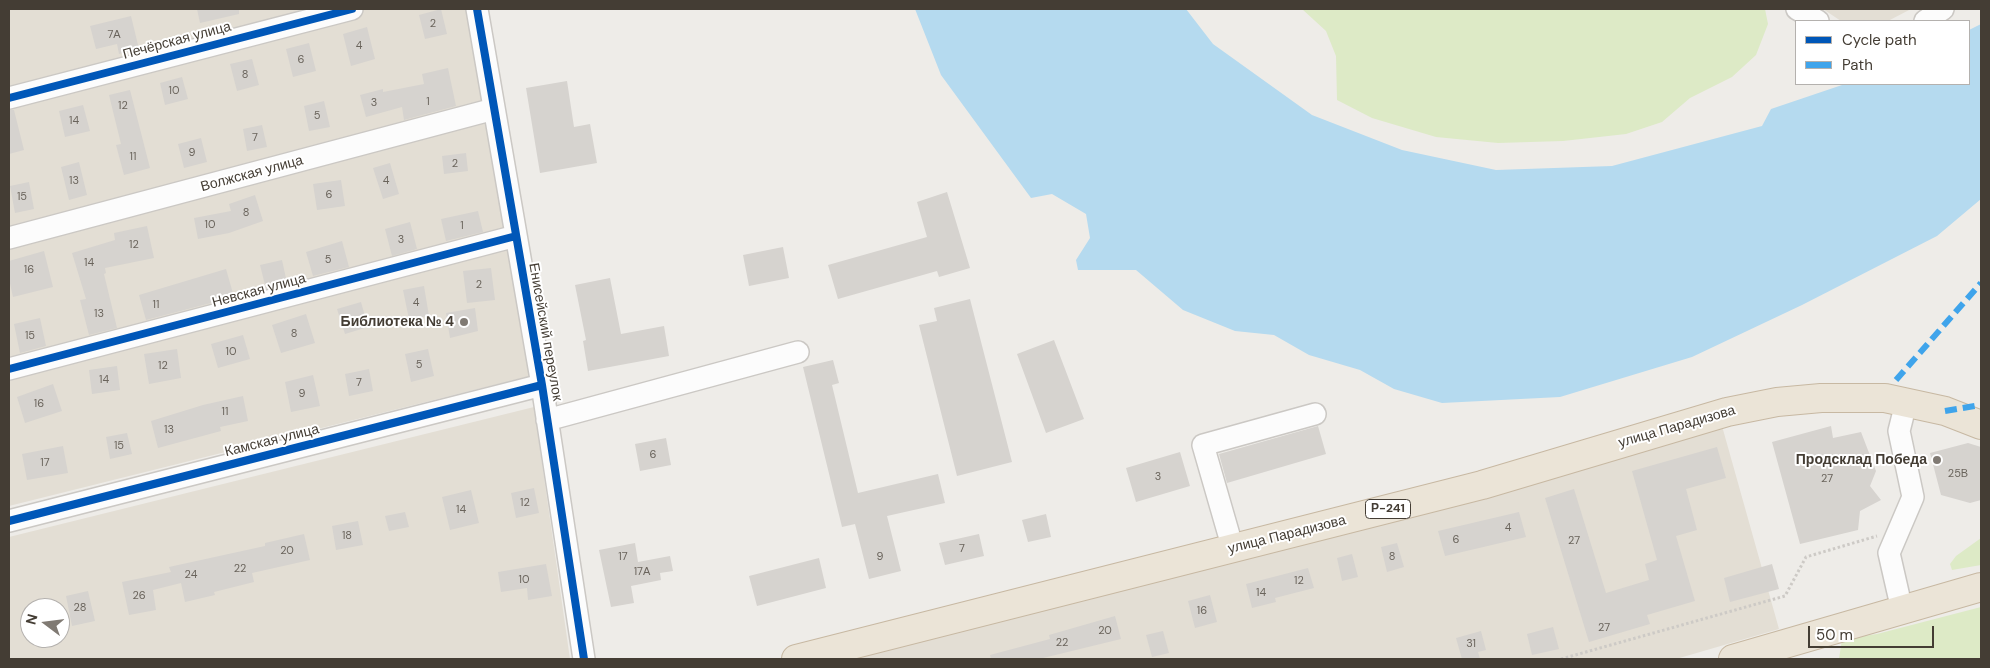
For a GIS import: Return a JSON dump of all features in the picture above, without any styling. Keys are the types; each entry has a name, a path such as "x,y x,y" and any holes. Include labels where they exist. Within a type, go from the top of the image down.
{"highway":[{"name":"улица Парадизова","path":"796,659 1482,485 1727,412 1777,402 1821,398 1885,398 1945,412 1981,425"},
{"path":"1732,659 1981,587"}],"street":[{"name":"Печёрская улица","path":"9,98 352,9"},
{"name":"Енисейский переулок","path":"477,9 542,385 584,659"},
{"path":"1797,9 1816,20"},
{"path":"1926,20 1943,9"},
{"name":"Волжская улица","path":"9,238 494,109"},
{"name":"Невская улица","path":"9,369 516,236"},
{"path":"547,420 798,352"},
{"name":"Камская улица","path":"9,522 542,385"},
{"path":"1902,610 1890,553 1913,496 1899,431 1906,403"},
{"path":"1232,549 1203,445 1315,414"}],"path":[{"path":"1561,659 1785,596 1806,557 1901,529"}],"shaded area":[{"path":"9,9 466,9 530,376 9,506"},
{"path":"1823,9 1911,9 1890,20 1840,20"},
{"path":"534,407 570,659 9,659 9,537"},
{"path":"1722,426 1779,629 1676,659 852,659 1488,496"}],"green space":[{"path":"1302,9 1765,9 1768,24 1756,55 1732,77 1690,98 1662,122 1626,134 1563,141 1498,143 1436,137 1372,118 1337,100 1336,56 1326,31"},
{"path":"1981,538 1981,565 1952,570 1950,564 1956,556"},
{"path":"1981,607 1981,659 1839,659 1842,639 1877,634"}],"water":[{"path":"915,9 1186,9 1213,44 1312,115 1402,150 1496,170 1612,166 1762,126 1771,109 1842,85 1970,85 1970,30 1981,24 1981,199 1937,236 1802,305 1692,357 1560,397 1442,403 1394,389 1360,370 1309,355 1274,335 1235,331 1183,310 1136,270 1078,270 1076,260 1090,238 1086,214 1052,194 1031,198 941,75"}],"building":[{"path":"197,9 239,9 239,14 200,23"},
{"path":"441,9 447,34 425,39 419,15"},
{"path":"131,16 139,49 119,54 117,44 96,49 90,26"},
{"path":"367,27 375,59 351,66 343,34"},
{"path":"309,43 316,71 293,77 286,49"},
{"path":"252,59 259,85 237,91 230,64"},
{"path":"448,68 456,106 404,120 402,107 366,117 360,95 383,89 383,92 424,84 422,74"},
{"path":"182,77 188,99 165,105 160,83"},
{"path":"567,81 574,127 590,124 597,163 540,173 526,88"},
{"path":"130,90 150,168 124,175 116,145 121,144 109,95"},
{"path":"324,101 330,127 309,131 304,106"},
{"path":"83,105 90,131 65,137 59,111"},
{"path":"9,110 14,110 24,150 9,154"},
{"path":"262,125 267,147 247,151 243,129"},
{"path":"201,138 207,162 184,168 178,144"},
{"path":"466,153 468,171 444,174 442,156"},
{"path":"79,162 87,195 69,200 61,167"},
{"path":"390,163 399,194 383,199 373,168"},
{"path":"341,180 345,206 317,210 313,184"},
{"path":"29,182 34,209 15,213 10,186"},
{"path":"947,192 970,268 939,277 937,271 838,299 828,265 927,237 917,202"},
{"path":"255,195 263,221 229,233 198,239 194,218 231,211 229,204"},
{"path":"478,211 483,232 446,241 441,219"},
{"path":"410,222 417,249 392,256 385,229"},
{"path":"147,226 154,258 105,268 106,273 104,274 117,328 89,335 80,300 86,299 72,253 115,240 114,233"},
{"path":"342,241 349,267 313,276 306,252"},
{"path":"783,247 789,278 749,286 743,255"},
{"path":"44,251 53,287 13,297 9,279 9,261"},
{"path":"282,260 287,283 266,289 260,265"},
{"path":"491,268 495,300 467,303 463,271"},
{"path":"226,269 234,297 146,320 139,295"},
{"path":"610,278 621,334 664,326 669,356 588,371 583,341 586,340 575,285"},
{"path":"424,286 429,316 409,319 403,290"},
{"path":"970,299 1012,462 957,476 919,325 937,321 934,308"},
{"path":"361,302 368,327 345,334 337,309"},
{"path":"475,308 478,331 450,338 446,313"},
{"path":"306,314 315,343 281,353 272,325"},
{"path":"40,318 46,346 20,353 14,324"},
{"path":"243,335 250,359 218,368 211,344"},
{"path":"1054,340 1084,419 1046,433 1017,354"},
{"path":"177,349 181,378 149,384 144,354"},
{"path":"428,349 434,376 411,382 405,354"},
{"path":"833,360 839,383 832,385 858,493 938,474 945,503 887,516 901,571 869,579 855,524 842,527 803,367"},
{"path":"117,366 120,390 92,394 89,370"},
{"path":"369,369 373,391 349,396 345,374"},
{"path":"313,375 320,406 291,412 285,382"},
{"path":"53,384 62,411 25,423 17,397"},
{"path":"243,396 248,421 220,427 221,431 158,448 151,421 203,405"},
{"path":"1318,426 1326,454 1227,483 1219,454"},
{"path":"1831,426 1833,438 1861,432 1876,471 1870,486 1881,500 1860,511 1858,530 1800,544 1772,442"},
{"path":"127,433 132,454 110,459 106,437"},
{"path":"666,438 671,465 640,471 635,444"},
{"path":"1968,443 1981,447 1981,500 1970,503 1941,495 1930,453"},
{"path":"63,446 68,473 27,480 22,454"},
{"path":"1717,447 1726,478 1686,489 1697,530 1676,536 1695,601 1647,615 1650,624 1589,642 1545,498 1574,489 1606,593 1649,580 1645,564 1657,560 1632,471"},
{"path":"1180,452 1190,486 1136,502 1126,468"},
{"path":"534,488 539,513 516,518 511,493"},
{"path":"471,490 479,523 450,530 442,497"},
{"path":"405,512 409,527 389,531 385,516"},
{"path":"1519,512 1526,537 1445,556 1438,531"},
{"path":"1046,514 1051,537 1028,542 1022,520"},
{"path":"358,521 363,545 336,550 332,526"},
{"path":"304,534 310,560 252,573 254,582 214,592 215,595 185,602 181,583 153,590 156,610 129,615 122,582 171,572 169,567 265,546 265,543"},
{"path":"979,534 984,556 945,565 939,543"},
{"path":"635,543 638,562 670,556 673,571 660,573 661,580 631,586 634,603 611,607 599,550"},
{"path":"1397,543 1404,567 1387,572 1381,547"},
{"path":"1352,554 1358,577 1342,581 1337,558"},
{"path":"819,558 826,588 757,606 749,576"},
{"path":"546,564 552,596 528,600 527,588 501,592 498,572"},
{"path":"1772,564 1779,589 1730,602 1724,578"},
{"path":"1308,568 1314,588 1275,598 1276,602 1252,608 1246,584"},
{"path":"88,591 95,621 72,626 70,598 66,598 66,596"},
{"path":"1210,595 1217,622 1195,628 1188,601"},
{"path":"1115,616 1121,639 1039,659 991,659 990,655 1050,639 1049,635"},
{"path":"1553,627 1559,649 1532,655 1527,634"},
{"path":"1163,631 1169,653 1152,657 1146,635"},
{"path":"1481,631 1486,650 1478,652 1480,659 1462,659 1456,638"}],"marked path":[{"path":"1896,380 1981,283"},
{"path":"1945,411 1981,405"}],"cycle path":[{"path":"9,98 352,9"},
{"path":"477,9 542,385 584,659"},
{"path":"9,369 516,236"},
{"path":"9,521 542,385"}],"place":[{"name":"Библиотека № 4","path":"464,322"},
{"name":"Продсклад Победа","path":"1937,460"}]}
